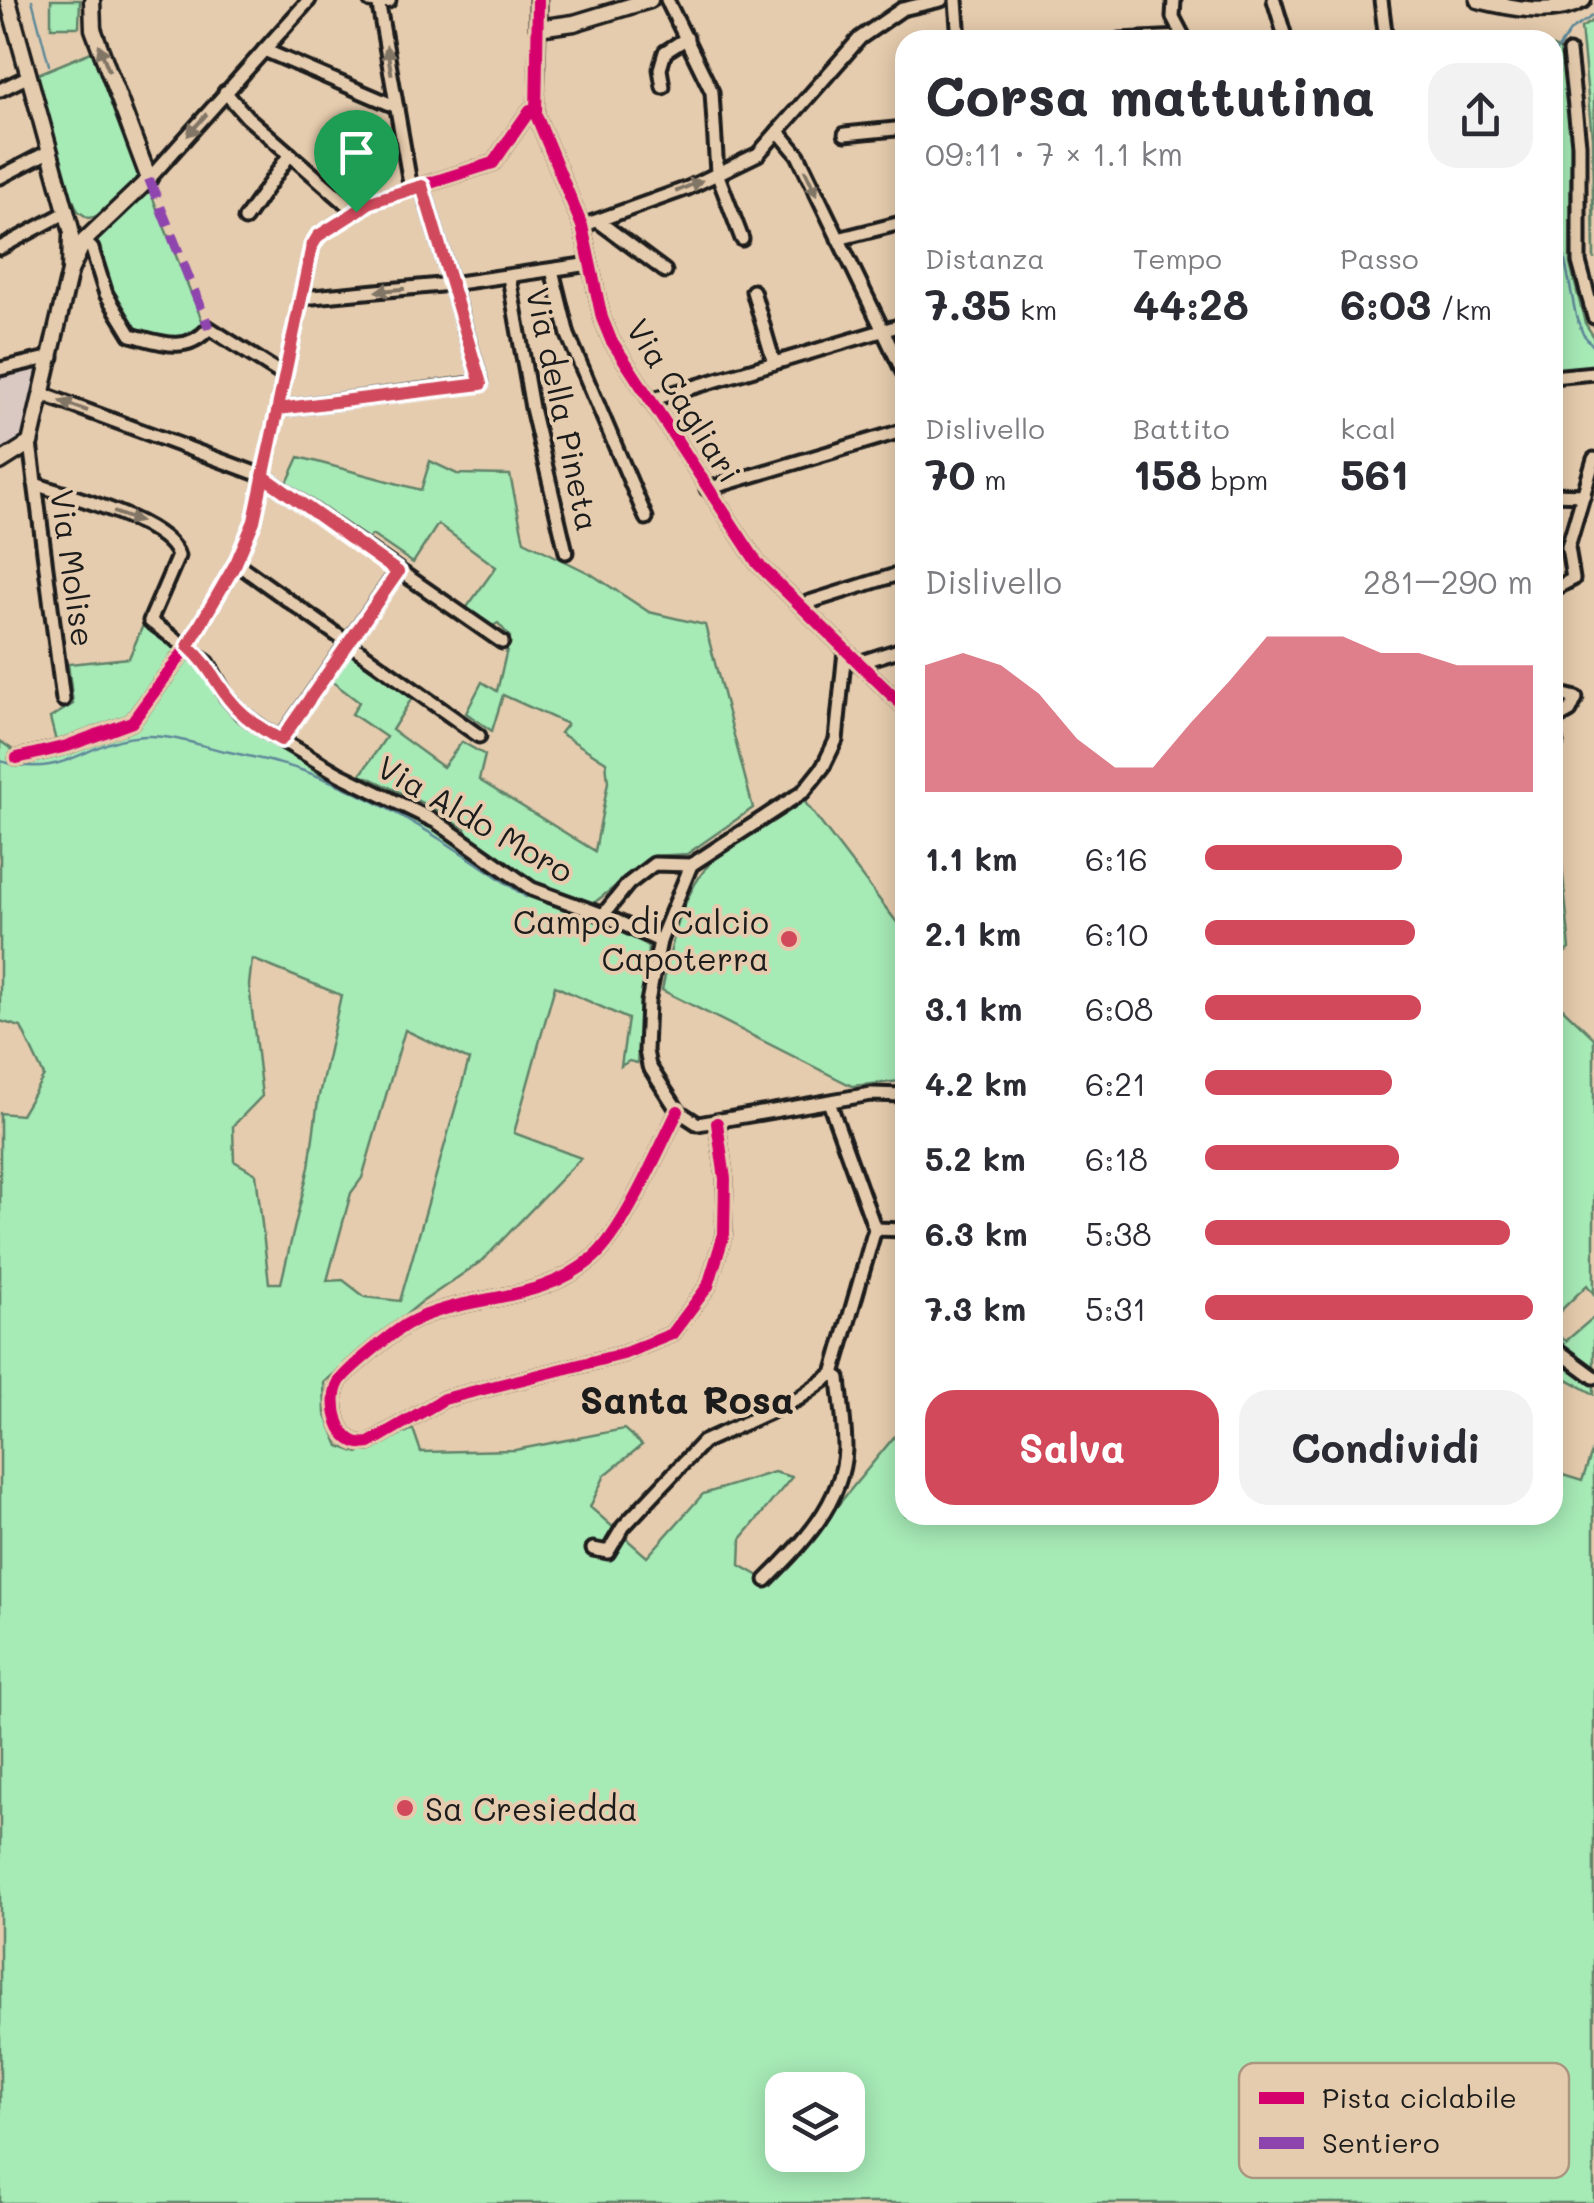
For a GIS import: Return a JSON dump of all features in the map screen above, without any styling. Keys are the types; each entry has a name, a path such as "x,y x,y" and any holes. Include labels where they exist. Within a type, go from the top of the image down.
{"street":[{"path":"92,0 93,29 149,179"},
{"path":"80,233 104,222 149,179 309,0"},
{"path":"278,409 481,384 416,187 397,107 379,0"},
{"name":"Via Cagliari","path":"538,0 534,109 582,226 602,318 611,340 758,564 895,698"},
{"path":"538,28 574,23 650,0"},
{"path":"667,0 712,92 717,173 742,239"},
{"path":"762,149 860,38 902,9 941,0"},
{"path":"956,0 958,30"},
{"path":"1174,0 1173,17 1180,30"},
{"path":"1274,0 1283,30"},
{"path":"1381,0 1385,30"},
{"path":"1478,0 1508,8 1569,8 1583,0"},
{"path":"6,5 66,206 92,249 106,294 131,335 169,347 202,336 209,328 284,375"},
{"path":"663,87 660,69 664,52 687,38"},
{"path":"264,50 397,107"},
{"path":"1570,52 1580,144 1578,262 1594,317"},
{"path":"0,90 29,76"},
{"path":"226,92 356,212"},
{"path":"16,758 67,746 132,722 188,646 236,563 254,521 312,246 318,236 370,202 493,163 534,109"},
{"path":"845,134 895,129"},
{"path":"778,131 798,155 895,356"},
{"path":"582,226 688,188 762,149 790,145"},
{"path":"0,177 50,151"},
{"path":"245,219 290,154"},
{"path":"0,248 66,206"},
{"path":"598,221 665,271"},
{"path":"838,238 895,224"},
{"path":"0,462 30,443 80,233"},
{"path":"302,298 450,284 590,264"},
{"path":"552,270 568,335 646,518"},
{"name":"Via della Pineta","path":"509,277 532,408 566,552"},
{"path":"753,291 774,363"},
{"path":"650,400 895,327"},
{"path":"0,369 52,357"},
{"path":"1563,375 1594,373"},
{"path":"42,394 263,476 502,642"},
{"path":"707,489 895,433"},
{"name":"Via Molise","path":"30,443 63,700"},
{"path":"1563,584 1573,579 1568,548 1594,459"},
{"name":"Via Aldo Moro","path":"35,484 144,524 171,542 178,556 150,621 208,664 241,713 339,774 437,822 532,889 660,941"},
{"path":"1563,494 1584,495"},
{"path":"236,563 479,736"},
{"path":"281,740 398,572"},
{"path":"800,605 895,575"},
{"path":"845,651 836,740 822,768 802,792 691,865 660,941 648,1002 646,1051 649,1066 678,1111 698,1124 871,1094 895,1095"},
{"path":"858,663 895,651"},
{"path":"1563,695 1576,698 1570,711 1563,714"},
{"path":"603,915 628,884 654,864 691,865"},
{"path":"592,1550 608,1552 623,1527 703,1442 798,1399 833,1374 874,1229 829,1102"},
{"path":"678,1111 621,1220 598,1254 579,1269 518,1296 435,1311 405,1324 340,1381 336,1396 341,1431 352,1443 370,1443 444,1399 622,1354 672,1334 708,1286 724,1234 726,1179 717,1123"},
{"path":"874,1229 895,1230"},
{"path":"1563,1354 1594,1377"},
{"path":"766,1580 810,1536 836,1488 845,1452 839,1378 833,1374"}],"shaded area":[{"path":"39,364 26,435 0,451 0,374"}],"green space":[{"path":"51,0 80,0 79,27 51,27"},
{"path":"1594,20 1594,260 1592,137 1581,28"},
{"path":"96,50 142,170 112,207 88,218 78,211 73,200 33,76"},
{"path":"1563,51 1571,137 1570,264 1585,323 1594,337 1594,367 1563,370"},
{"path":"148,186 203,323 201,329 172,342 136,331 106,286 95,242"},
{"path":"299,457 421,490 430,461 457,474 510,475 524,541 591,574 649,612 705,625 753,808 687,854 654,856 590,906 531,884 466,835 465,828 439,815 439,811 368,777 359,777 386,737 352,714 359,702 330,680 350,653 412,698 392,730 443,767 462,742 485,755 479,780 595,851 608,782 606,762 560,733 567,724 503,695 492,731 466,713 482,682 497,691 510,637 498,623 491,627 465,610 496,567 438,524 413,563 372,535 366,540 287,483"},
{"path":"143,625 201,661 232,712 324,777 436,830 530,895 633,932 642,937 648,948 637,1063 629,1061 621,1066 628,1019 555,986 514,1133 581,1158 483,1260 419,1304 324,1382 325,1413 339,1446 358,1453 413,1429 421,1452 515,1450 624,1429 642,1445 605,1475 590,1507 647,1557 703,1494 774,1472 792,1477 741,1539 740,1565 773,1584 895,1436 895,1525 1563,1525 1563,1475 1582,1481 1594,1446 1594,2203 0,2203 0,1113 21,1115 44,1076 21,1027 0,1021 0,741 24,762 59,753 50,718 73,704 68,664 129,658","holes":["252,959 341,995 318,1100 309,1167 281,1283 269,1283 256,1174 234,1161 233,1126 262,1096 249,985","405,1030 469,1060 400,1301 365,1297 343,1280 327,1281 351,1193 362,1178"]},
{"name":"Campo di Calcio Capoterra","path":"801,797 895,920 895,1082 852,1086 662,990 681,914 698,879 724,850"},
{"path":"1563,876 1570,949 1563,954"},
{"path":"1563,1009 1594,1038 1594,1294 1587,1285 1563,1308"},
{"path":"1594,1317 1594,1394 1563,1377 1563,1339 1566,1341"}],"waterway":[{"path":"32,0 49,65"},
{"path":"1563,41 1571,30 1594,15"},
{"path":"1563,250 1576,316 1594,347"},
{"path":"0,761 43,766 106,744 145,736 173,738 271,761 331,781 390,810 526,897"}],"marked path":[{"path":"149,179 209,328"}],"cycle path":[{"path":"538,0 536,115 582,226 602,318 611,340 758,564 895,698"},
{"path":"17,758 67,746 132,722 188,646 236,563 254,521 312,246 318,236 370,202 493,163 534,109"},
{"path":"678,1111 629,1209 594,1257 549,1284 454,1306 409,1323 351,1369 339,1382 335,1400 338,1422 349,1439 369,1443 444,1399 623,1354 672,1334 708,1286 724,1234 725,1179 717,1123"}],"place":[{"name":"Campo di Calcio Capoterra","path":"789,939"},
{"name":"Sa Cresiedda","path":"405,1808"}],"district":[{"name":"Santa Rosa","path":"687,1399"}],"route":[{"path":"356,212 318,236 312,246 302,298 284,375 278,409 263,476 254,521 236,563 188,646 208,664 241,713 281,740 398,572 263,476 278,409 481,384 422,186 370,202 356,212"}]}
